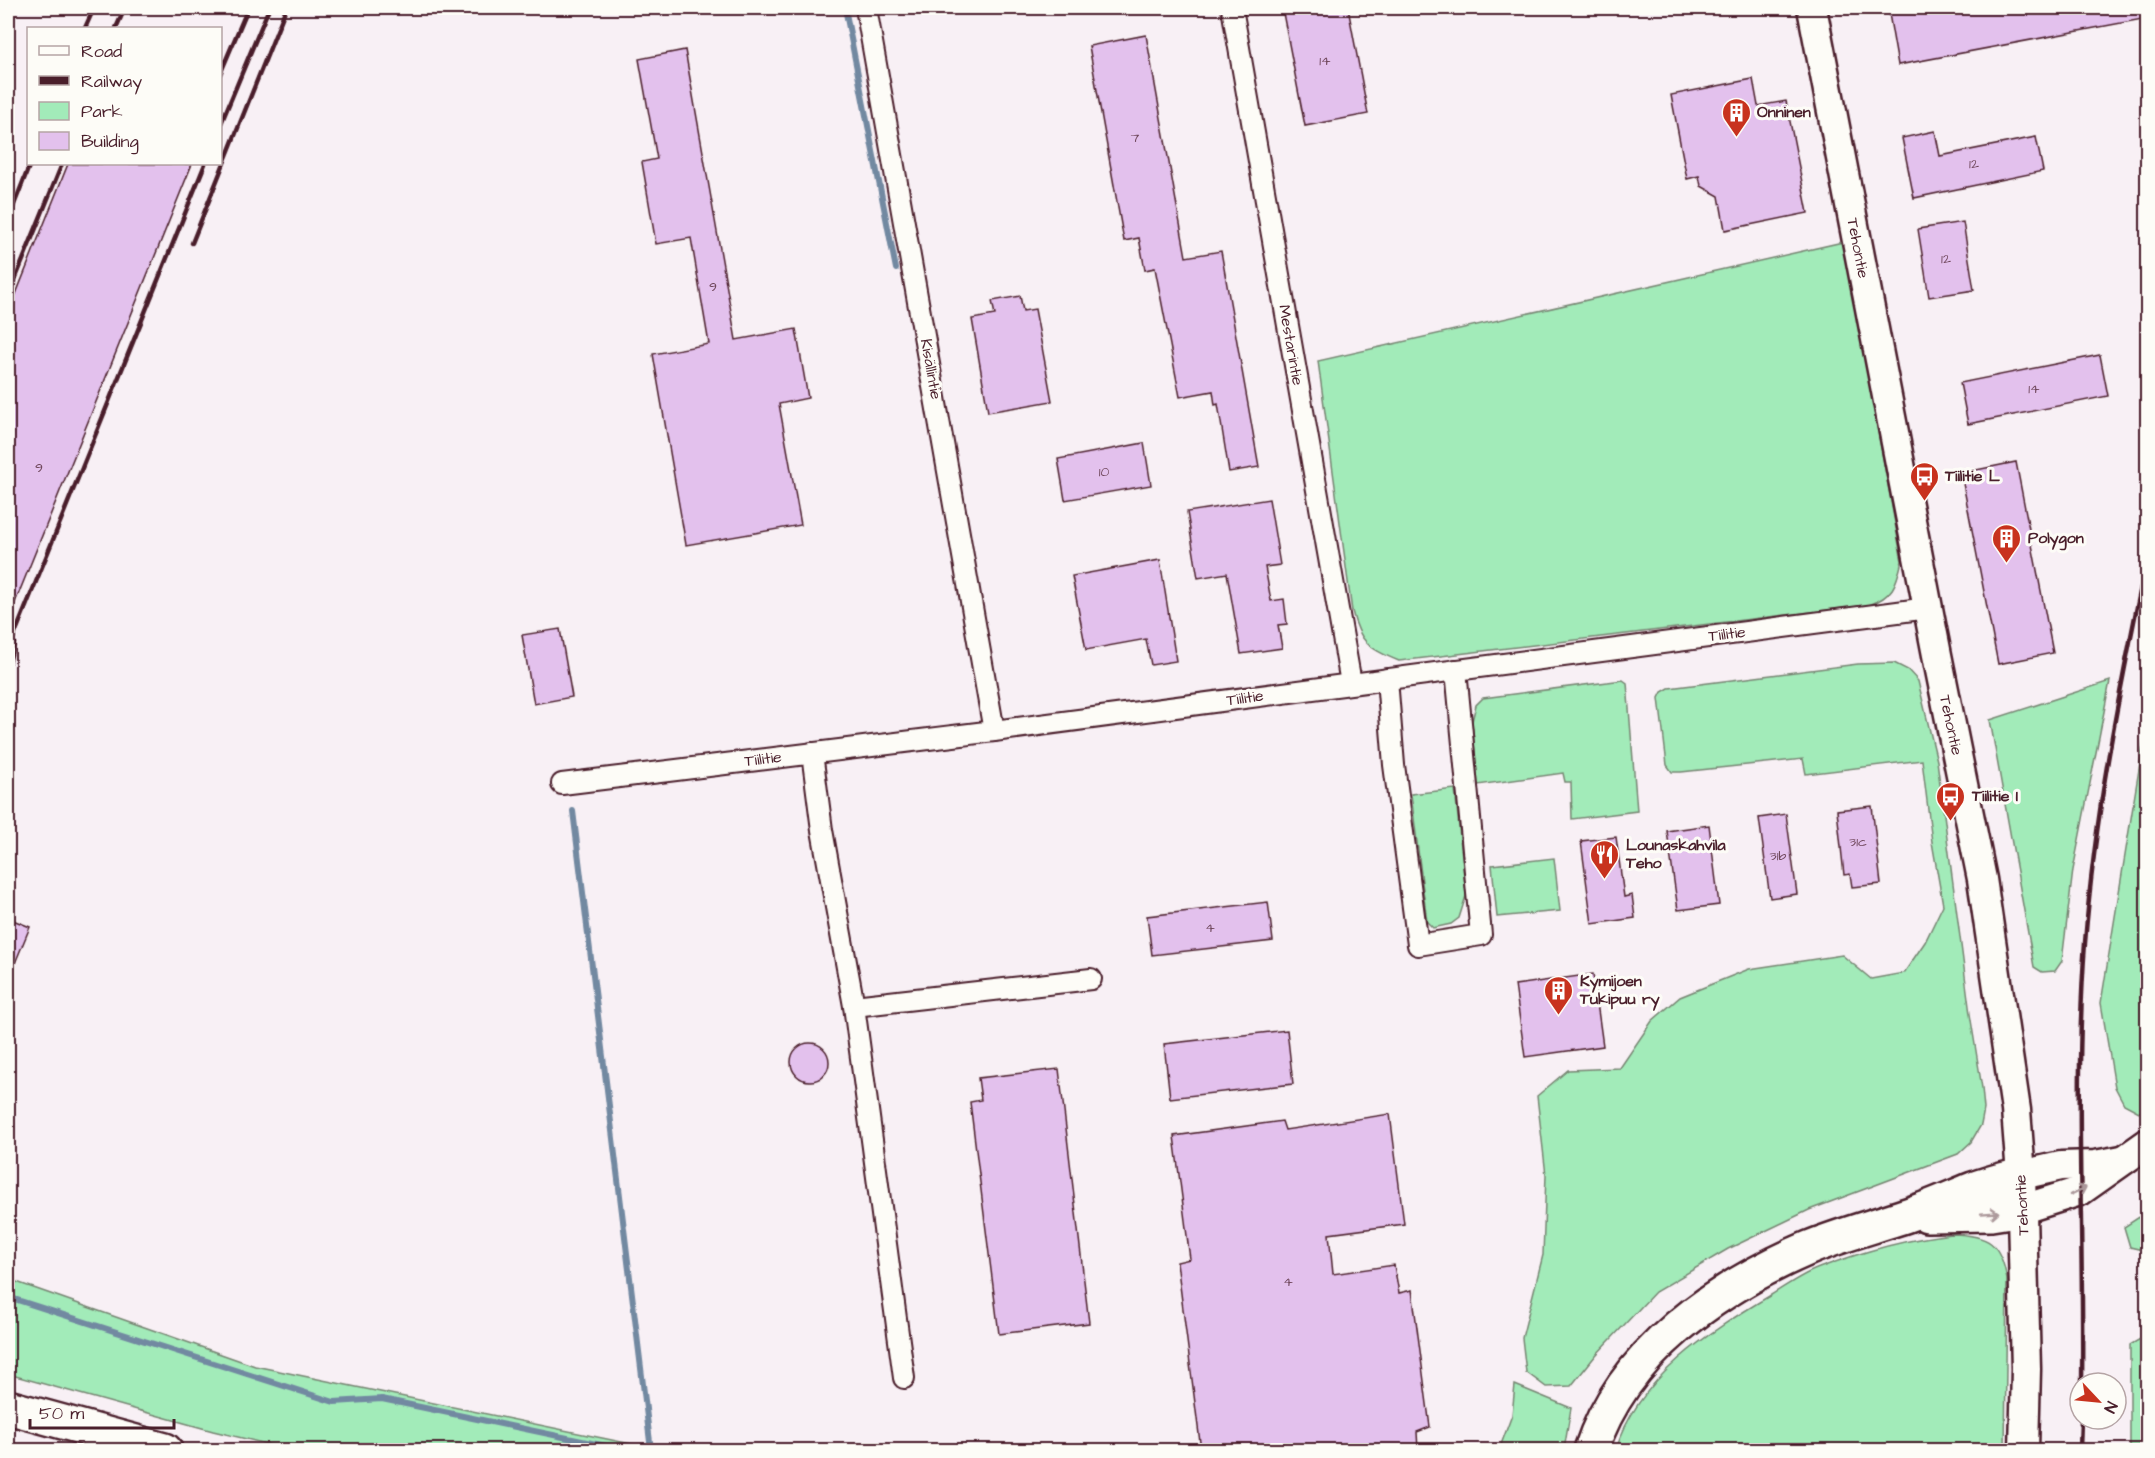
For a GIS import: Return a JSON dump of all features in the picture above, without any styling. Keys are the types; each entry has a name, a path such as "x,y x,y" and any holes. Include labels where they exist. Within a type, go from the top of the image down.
{"highway":[{"path":"1592,1450 1607,1413 1640,1365 1686,1320 1740,1283 1776,1263 1811,1248 1890,1221 1974,1188 2021,1175"},
{"path":"1890,1221 1913,1216 1991,1214 2023,1209"},
{"path":"8,1407 165,1450"}],"street":[{"name":"Kisällintie","path":"866,8 994,732"},
{"name":"Mestarintie","path":"1232,8 1351,683"},
{"name":"Tehontie","path":"1812,8 1982,879 2016,1110 2023,1209 2026,1369 2024,1450"},
{"name":"Tiilitie","path":"562,784 994,732 1928,608"},
{"path":"1387,679 1394,765 1418,945 1481,935 1456,670"},
{"path":"812,753 822,830 854,1006 904,1378"},
{"path":"854,1006 1091,979"},
{"path":"2021,1175 2061,1166 2107,1163 2137,1151"},
{"path":"2023,1209 2080,1191 2137,1151"}],"green space":[{"path":"1843,242 1902,561 1898,577 1888,594 1869,605 1399,661 1380,653 1367,644 1358,631 1352,611 1318,361"},
{"path":"1894,663 1908,670 1918,681 1937,761 1982,1088 1984,1109 1981,1125 1971,1142 1958,1154 1809,1210 1728,1249 1655,1292 1596,1355 1571,1386 1546,1387 1526,1372 1522,1338 1543,1255 1546,1175 1537,1096 1568,1070 1620,1068 1652,1021 1680,997 1749,969 1842,955 1871,979 1904,973 1925,942 1943,905 1932,842 1922,760 1806,774 1803,759 1672,772 1667,765 1659,698 1662,692 1669,688 1858,664"},
{"path":"1623,680 1627,683 1637,811 1572,819 1571,782 1565,782 1563,773 1478,785 1472,721 1476,705 1483,698"},
{"path":"2110,681 2073,870 2062,961 2055,971 2042,972 2034,967 1990,720"},
{"path":"2147,720 2148,1112 2139,1112 2124,1104 2115,1087 2101,1003"},
{"path":"1455,789 1466,896 1459,918 1451,924 1433,928 1427,922 1411,794"},
{"path":"1554,858 1560,911 1497,917 1492,865"},
{"path":"2147,1212 2147,1251 2130,1247 2124,1227"},
{"path":"1952,1234 1975,1236 1991,1243 1997,1249 2004,1267 2007,1280 2005,1450 1616,1450 1626,1424 1658,1379 1678,1359 1747,1309 1819,1268 1884,1247"},
{"path":"8,1279 255,1366 660,1450 292,1450 213,1431 8,1374"},
{"path":"2147,1335 2147,1450 2130,1450 2130,1345"},
{"path":"1515,1385 1571,1408 1564,1450 1499,1450 1512,1415"}],"building":[{"path":"1282,8 1348,8 1368,114 1305,126"},
{"path":"1888,8 2148,8 2148,18 1898,65"},
{"path":"1146,35 1186,257 1221,251 1259,467 1229,472 1218,404 1215,405 1213,391 1180,397 1155,268 1145,270 1139,238 1124,241 1089,46"},
{"path":"685,50 736,340 796,329 808,398 779,404 801,525 686,545 653,354 709,344 691,238 656,244 642,162 657,159 639,59"},
{"name":"Onninen","path":"1753,79 1758,106 1786,101 1808,213 1725,230 1719,196 1701,186 1699,176 1687,179 1671,95"},
{"path":"1935,131 1940,156 2036,137 2043,171 1914,198 1902,138"},
{"path":"68,165 192,165 8,620 8,314"},
{"path":"1963,222 1974,290 1929,297 1918,229"},
{"path":"1020,296 1023,311 1035,309 1052,401 988,412 972,319 995,315 992,301"},
{"path":"2100,355 2108,396 1968,424 1960,383"},
{"path":"1144,443 1151,485 1065,500 1058,459"},
{"name":"Polygon","path":"2016,462 2053,653 1998,664 1961,473"},
{"path":"1269,499 1280,565 1265,567 1271,601 1284,599 1287,624 1278,625 1282,648 1241,654 1227,573 1198,578 1187,512"},
{"path":"1160,560 1176,661 1151,665 1146,639 1086,650 1072,576"},
{"path":"560,629 572,697 534,704 522,635"},
{"path":"1872,806 1881,884 1852,887 1850,874 1844,875 1837,810"},
{"path":"1786,814 1797,894 1770,898 1759,818"},
{"path":"1709,825 1719,905 1678,910 1667,831"},
{"path":"1616,837 1624,897 1632,895 1635,918 1592,924 1581,841"},
{"path":"1268,902 1273,941 1152,955 1147,916"},
{"path":"8,918 30,927 8,980"},
{"name":"Kymijoen Tukipuu ry","path":"1593,974 1603,1046 1525,1057 1515,985"},
{"path":"1287,1030 1293,1084 1170,1098 1164,1044"},
{"path":"810,1043 824,1048 829,1062 824,1076 810,1081 796,1076 791,1062 796,1048"},
{"path":"1059,1069 1089,1323 999,1334 970,1102 981,1100 978,1078"},
{"path":"1390,1114 1404,1224 1329,1234 1333,1274 1394,1265 1399,1293 1412,1290 1430,1427 1417,1432 1418,1450 1201,1450 1177,1262 1190,1259 1174,1136 1282,1121 1285,1130"}],"waterway":[{"path":"845,8 896,269"},
{"path":"573,811 651,1450"},
{"path":"8,1297 334,1402 382,1399 625,1450"}],"railway":[{"path":"85,27 94,8"},
{"path":"116,27 125,8"},
{"path":"222,69 248,8"},
{"path":"222,121 269,8"},
{"path":"192,243 286,8"},
{"path":"8,220 30,165"},
{"path":"8,297 62,165"},
{"path":"8,651 205,165"},
{"path":"2082,1371 2080,1053 2085,943 2102,796 2148,553"},
{"path":"8,667 14,643"},
{"path":"2080,1450 2081,1431"}],"place":[{"name":"Onninen","path":"1736,138"},
{"name":"Tiilitie L","path":"1924,502"},
{"name":"Polygon","path":"2007,564"},
{"name":"Tiilitie I","path":"1951,822"},
{"name":"Lounaskahvila Teho","path":"1605,880"},
{"name":"Kymijoen Tukipuu ry","path":"1559,1016"}]}
